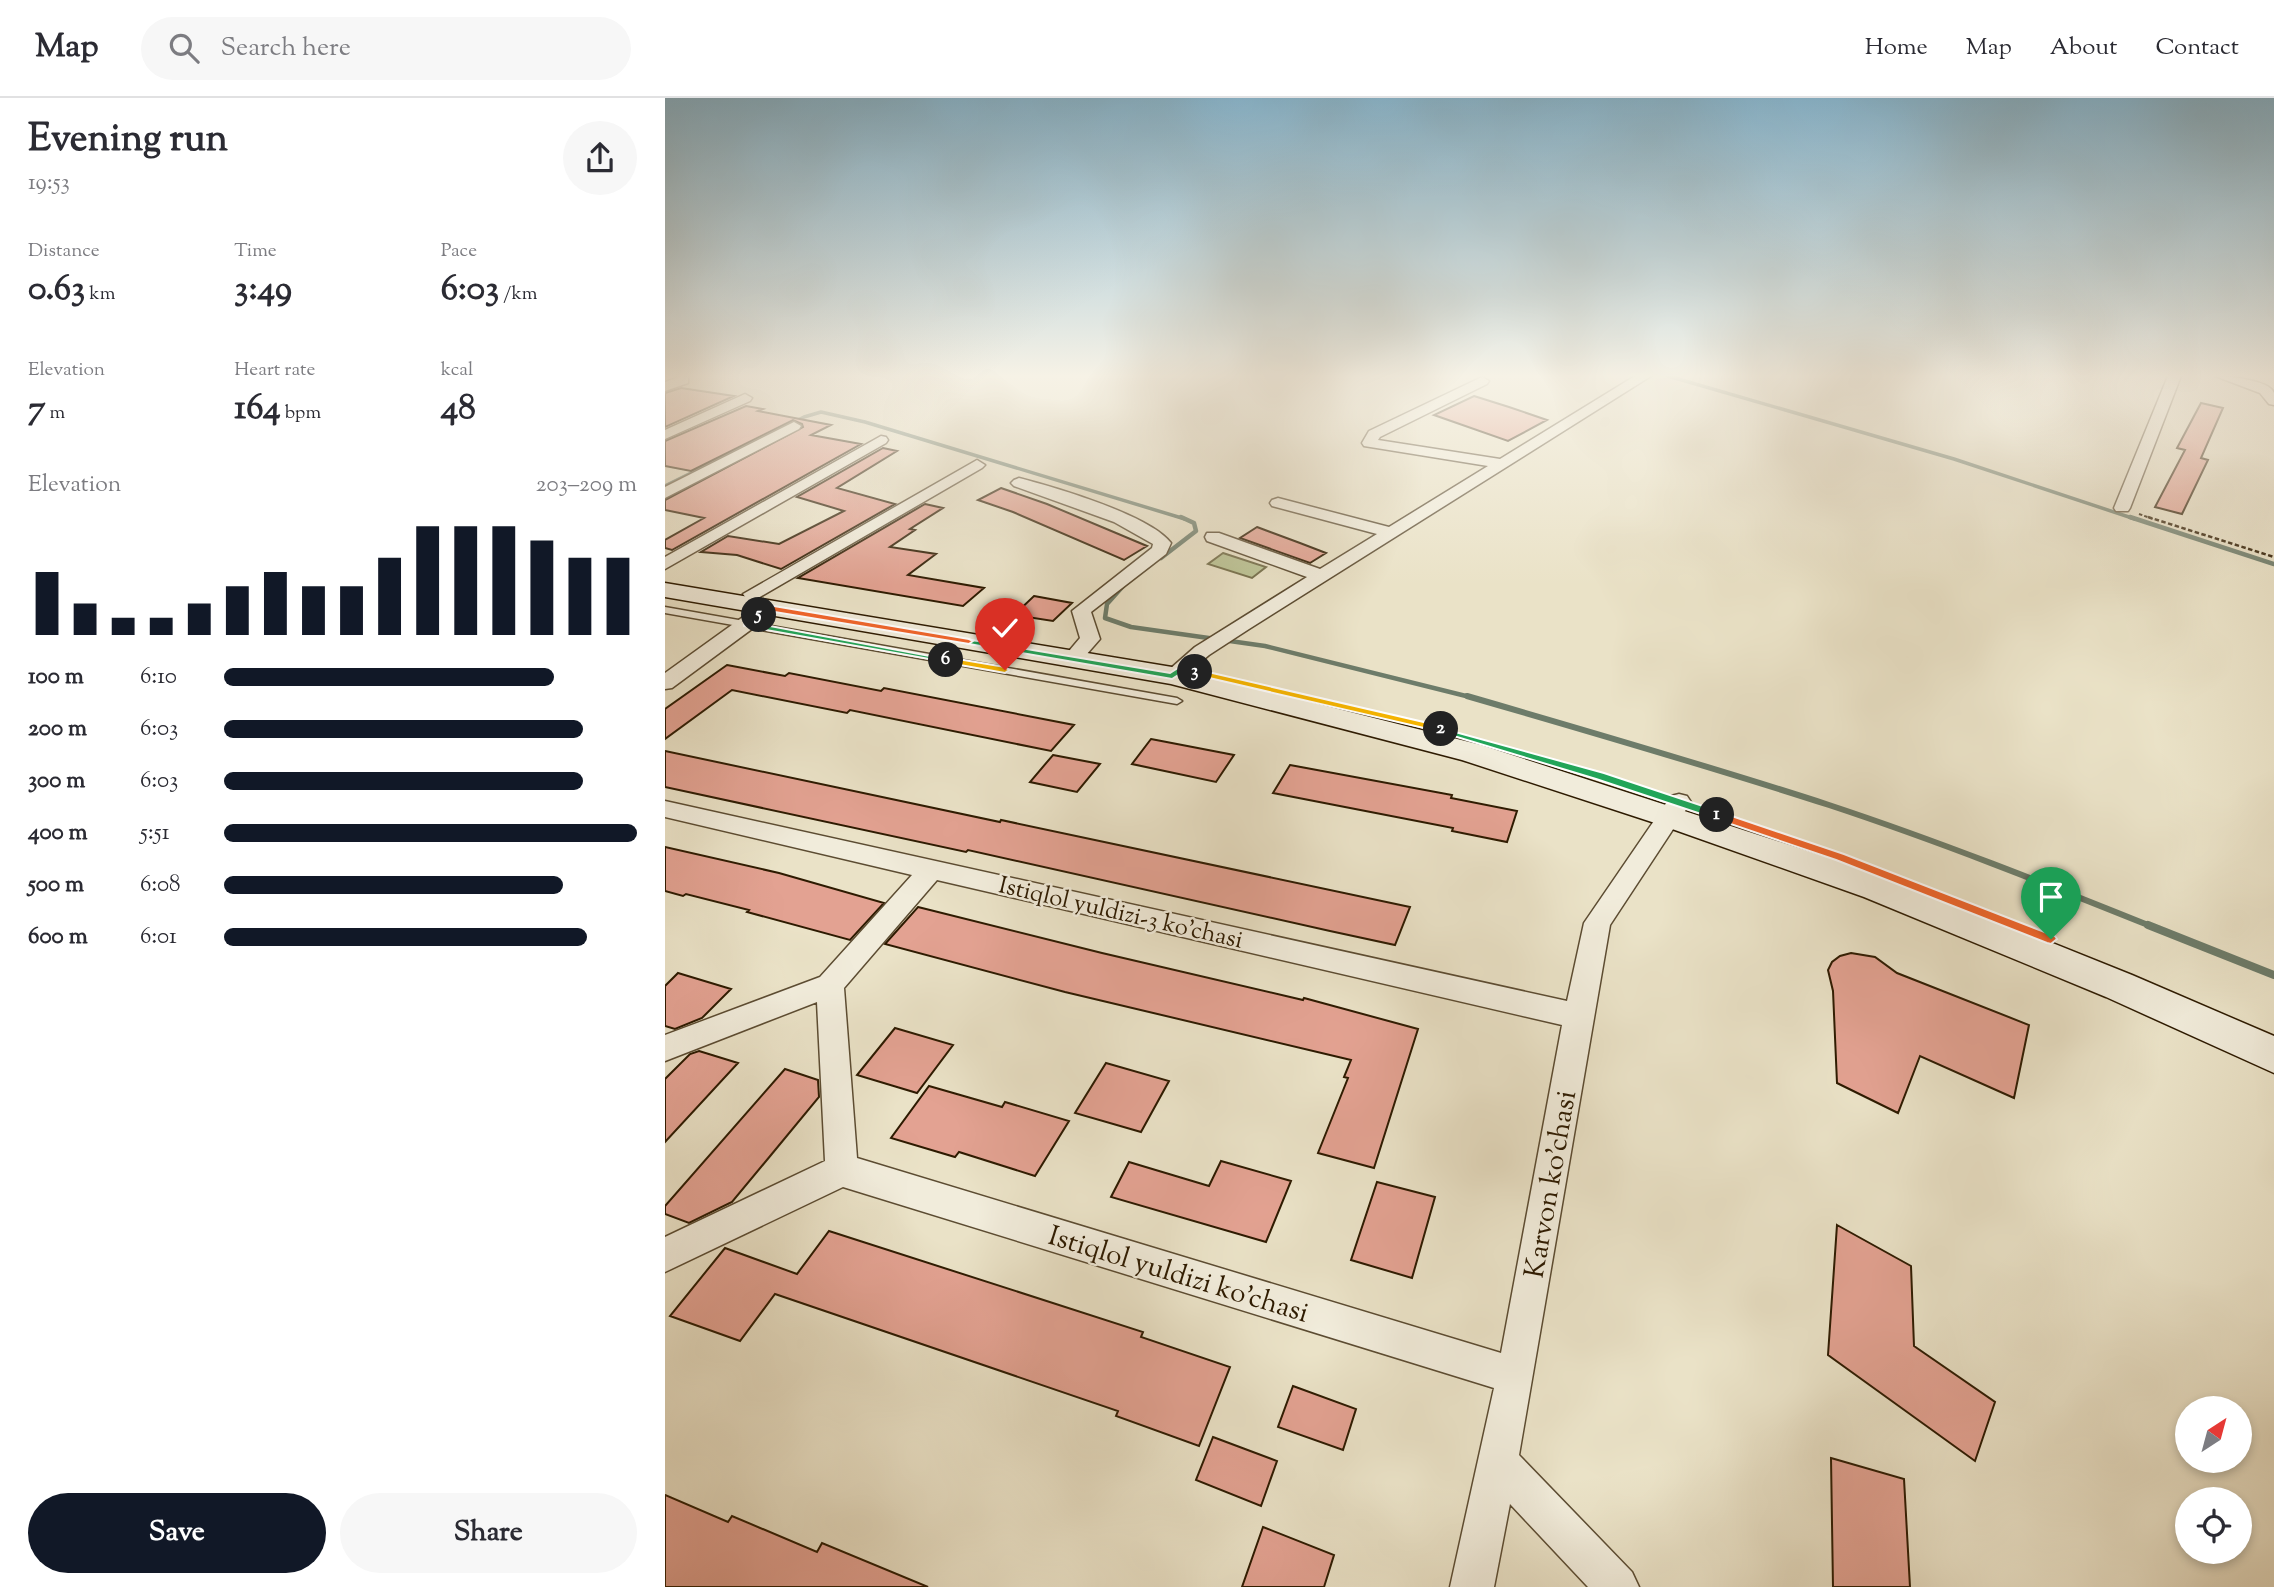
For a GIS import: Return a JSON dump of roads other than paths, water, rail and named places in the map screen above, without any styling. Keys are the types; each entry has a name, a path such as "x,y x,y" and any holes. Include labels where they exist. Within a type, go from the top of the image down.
{"main road":[{"path":"665,579 755,609 1079,651 1177,682"},
{"path":"665,590 755,609 1177,682 1470,752 1840,857 1959,902 2274,1032"},
{"path":"1674,809 1876,887 2119,986 2274,1055"}],"street":[{"path":"665,493 756,445"},
{"path":"665,564 871,445"},
{"path":"1385,445 1502,464"},
{"path":"1177,682 1242,625 1532,445"},
{"path":"2122,508 2147,445"},
{"path":"665,683 755,609 977,465"},
{"path":"1019,482 1137,526 1159,536 1162,543 1160,550 1081,611 1090,639 1079,651"},
{"path":"1278,503 1391,533"},
{"path":"1213,537 1321,576"},
{"name":"Istiqlol yuldizi-3 ko'chasi","path":"665,809 1578,1016"},
{"name":"Karvon ko'chasi","path":"1472,1587 1516,1376 1578,1016 1597,923 1674,809"},
{"path":"665,1048 830,985 932,870"},
{"path":"665,1255 842,1170 830,985"},
{"name":"Istiqlol yuldizi ko'chasi","path":"842,1170 1516,1376"},
{"path":"1498,1462 1617,1587"}],"lane":[{"path":"665,610 755,609"}],"waterway":[{"path":"665,486 747,445"},
{"path":"942,445 1185,519"},
{"path":"1907,445 2135,519"},
{"path":"1161,558 1196,531 1194,523 1181,517"},
{"path":"2130,517 2274,564"},
{"path":"1124,585 1107,604 1105,618 1131,627 1265,646 1473,698"},
{"path":"1467,696 1473,698"},
{"path":"1473,698 1829,805 1951,848 2153,927"},
{"path":"2148,925 2274,975"}]}
